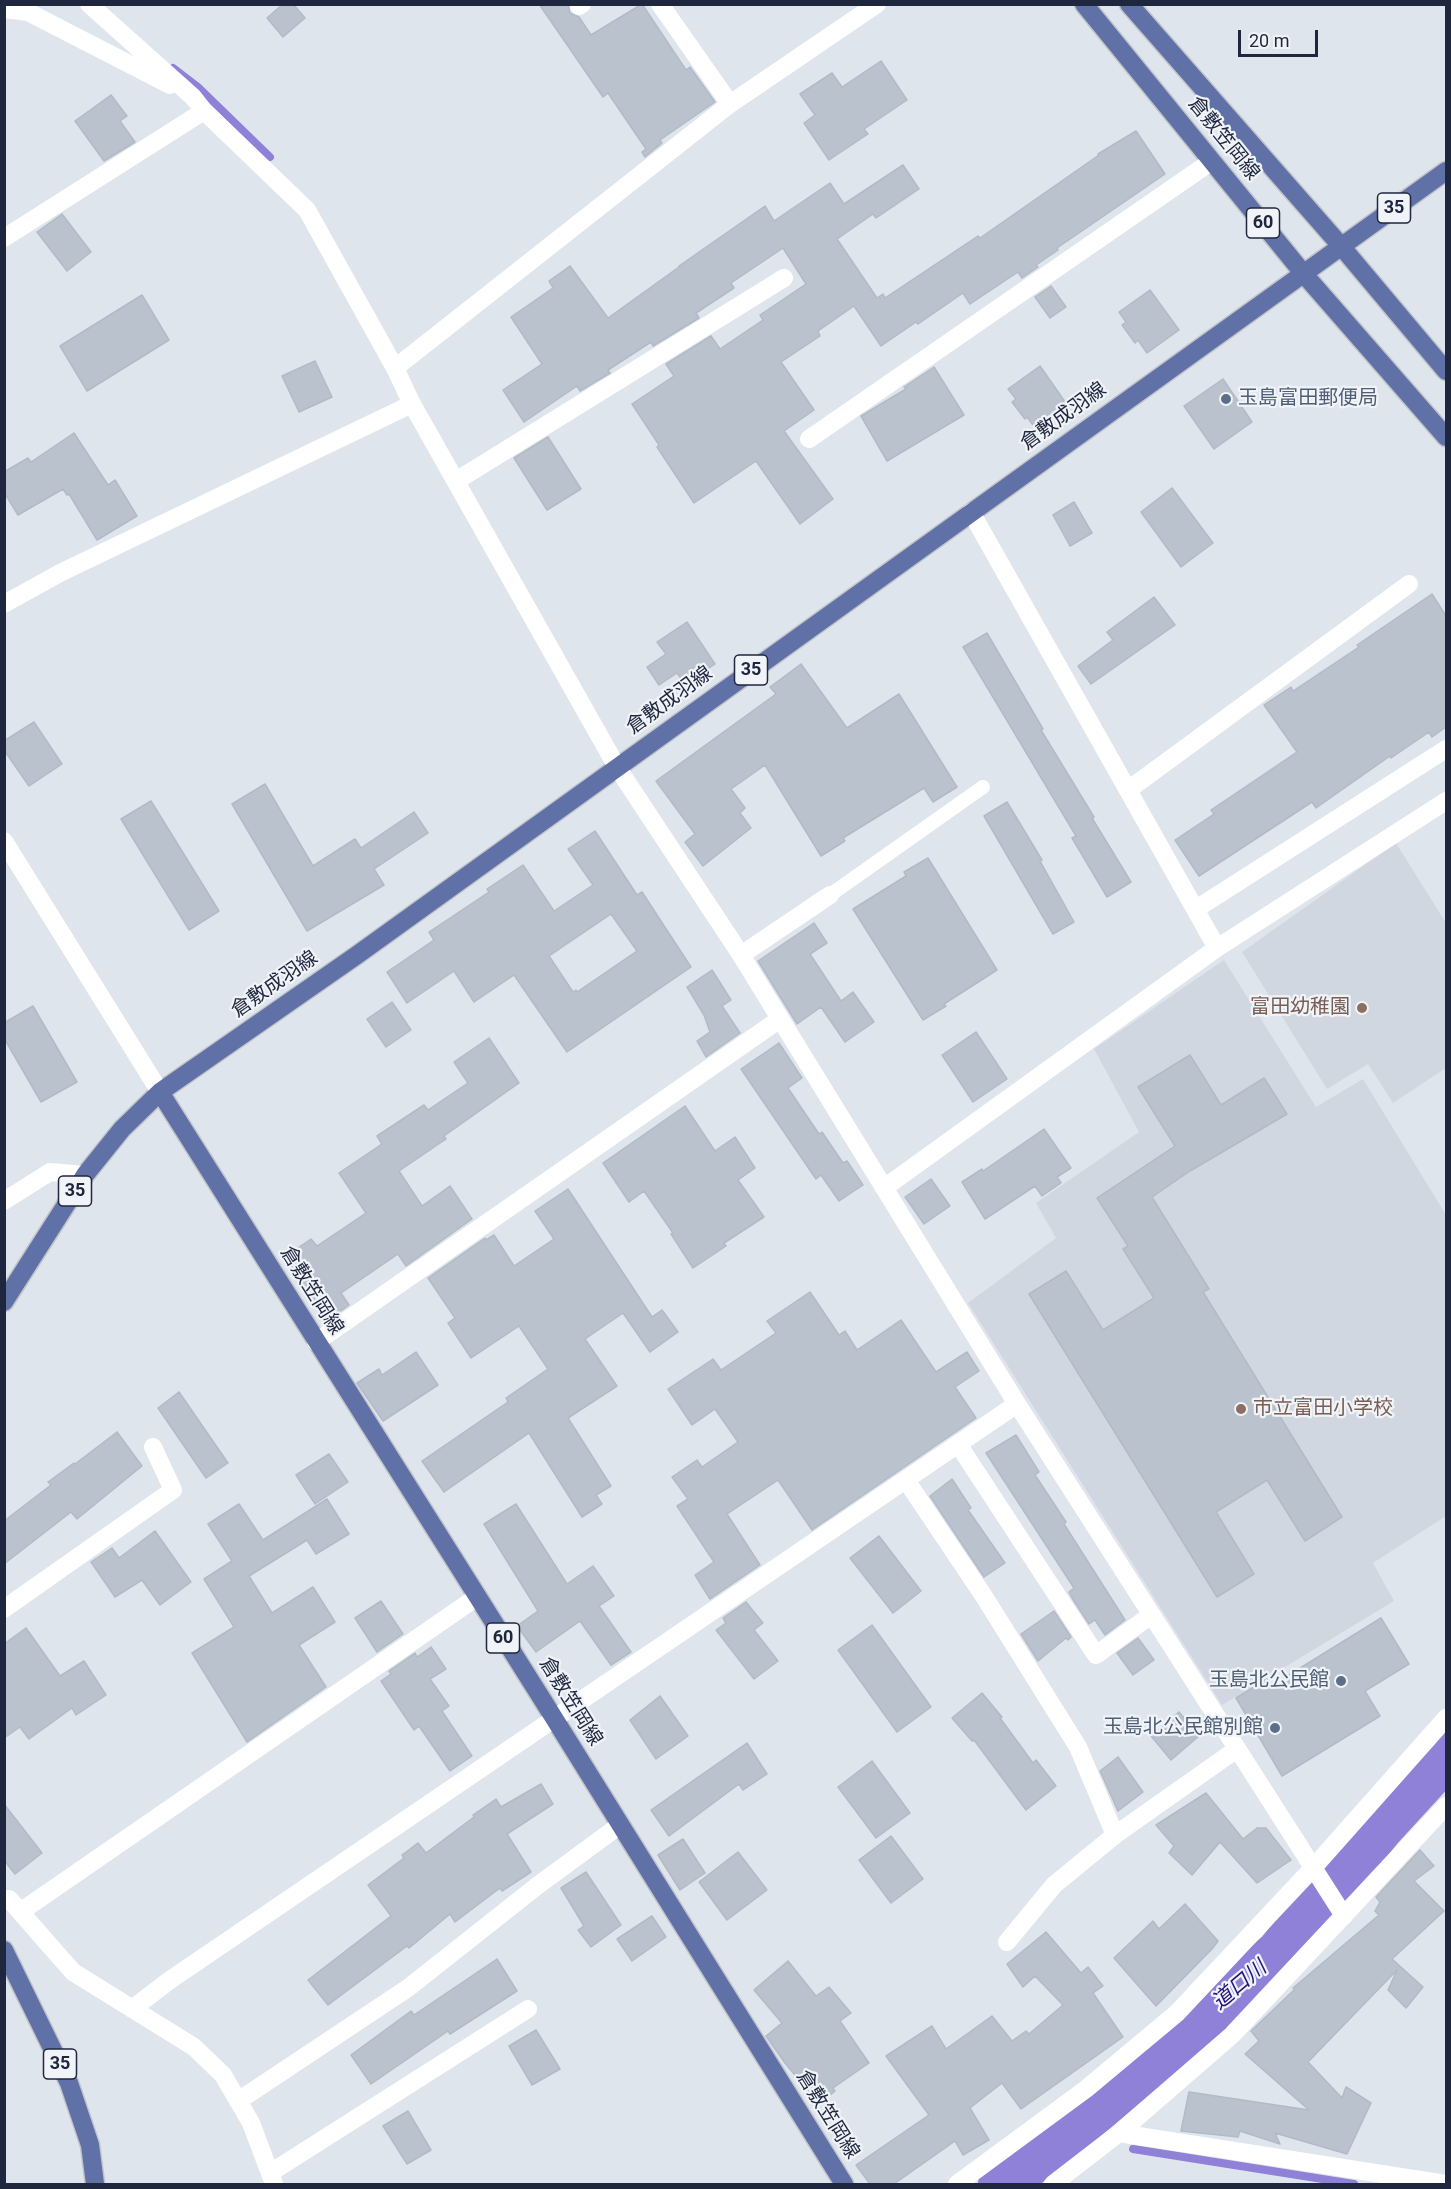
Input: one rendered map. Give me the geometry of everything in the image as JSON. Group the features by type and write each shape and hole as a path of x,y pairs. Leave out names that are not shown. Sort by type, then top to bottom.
{"main road":[{"name":"倉敷笠岡線","path":"1084,4 1303,273 1446,438"},
{"name":"倉敷笠岡線","path":"1129,4 1341,246 1446,370"},
{"name":"倉敷成羽線","path":"4,1302 85,1175 122,1130 160,1092 357,955 1446,171"},
{"name":"倉敷笠岡線","path":"160,1092 844,2184"},
{"name":"35","path":"4,1950 69,2083 90,2145 95,2184"}],"street":[{"path":"90,4 199,104 307,210 412,404 617,767 741,954 1017,1404 1343,1915"},
{"path":"660,4 730,104"},
{"path":"394,368 730,104 877,4"},
{"path":"4,9 28,12 199,104"},
{"path":"4,238 199,104"},
{"path":"809,440 1212,161"},
{"path":"456,481 784,278"},
{"path":"4,604 71,567 412,404"},
{"path":"971,512 1217,948"},
{"path":"1128,790 1409,584"},
{"path":"1196,909 1446,748"},
{"path":"884,1188 1217,948 1446,801"},
{"path":"4,842 160,1092"},
{"path":"741,954 830,896"},
{"path":"316,1342 780,1019"},
{"path":"4,1201 50,1172 85,1175"},
{"path":"132,2009 180,1973 1017,1404"},
{"path":"958,1444 1096,1655 1151,1616"},
{"path":"4,1609 173,1490 153,1447"},
{"path":"906,1480 985,1598 1078,1747 1115,1835"},
{"path":"21,1912 477,1597"},
{"path":"957,2184 1086,2089 1177,2013 1313,1869 1446,1718"},
{"path":"1007,1942 1054,1885 1115,1835 1237,1749"},
{"path":"1053,2184 1119,2133 1232,2035 1343,1915 1440,1825 1446,1806"},
{"path":"238,2101 408,1988 620,1825"},
{"path":"4,1900 9,1899 73,1972 194,2047 223,2075 251,2124 272,2179 528,2009"},
{"path":"1119,2133 1446,2184"}],"lane":[{"path":"830,896 983,787"}],"shaded area":[{"name":"富田幼稚園","path":"1396,843 1446,923 1446,1068 1393,1103 1368,1064 1327,1089 1242,952"},
{"name":"市立富田小学校","path":"1224,960 1316,1107 1363,1079 1446,1215 1446,1516 1373,1563 1394,1601 1222,1705 968,1303 1056,1238 1036,1203 1139,1132 1094,1049"}],"building":[{"path":"283,4 293,4 305,18 283,37 267,18"},
{"path":"539,4 568,4 570,13 579,17 591,35 642,4 686,70 690,67 715,102 660,140 662,143 645,157 642,152 646,149 608,93 603,97"},
{"path":"881,61 907,100 864,129 868,134 829,160 804,123 815,115 800,94 832,73 842,87"},
{"path":"111,95 127,116 120,121 135,142 104,161 75,121"},
{"path":"1136,131 1165,174 1057,248 1058,250 1022,278 1018,272 970,304 963,293 881,346 854,306 818,331 820,336 781,362 814,410 784,431 833,499 800,524 756,461 694,503 632,404 674,376 666,364 711,336 720,349 763,320 760,315 806,284 783,248 731,283 734,288 696,313 699,318 653,346 651,342 608,370 610,373 580,391 577,386 524,422 503,390 542,364 511,317 553,288 549,281 570,266 608,318 765,206 774,221 830,183 844,204 903,165 919,189 876,218 873,214 837,239 877,298 883,294 885,298 978,236 980,238 1098,154"},
{"path":"62,214 91,252 67,271 37,232"},
{"path":"1051,286 1066,307 1050,318 1035,297"},
{"path":"1150,290 1179,330 1147,353 1138,340 1135,343 1122,325 1126,322 1119,312"},
{"path":"142,295 169,340 87,391 60,346"},
{"path":"315,361 332,397 299,412 282,376"},
{"path":"1040,366 1068,406 1036,429 1012,402 1016,399 1008,389"},
{"path":"934,367 964,415 887,461 861,416 906,389 904,387"},
{"path":"1223,379 1252,422 1214,449 1184,406"},
{"path":"74,433 108,485 115,480 137,516 97,540 69,494 67,495 63,489 18,515 4,492 4,472 28,458 31,462"},
{"path":"548,437 581,489 547,510 514,458"},
{"path":"1172,488 1213,543 1181,567 1141,512"},
{"path":"1074,502 1092,533 1070,546 1053,515"},
{"path":"1432,594 1446,616 1446,727 1432,737 1429,732 1391,758 1390,756 1316,808 1312,802 1199,876 1175,840 1214,814 1211,810 1297,752 1264,705 1291,687 1293,691"},
{"path":"1154,597 1175,625 1091,684 1078,666 1113,640 1107,632"},
{"path":"687,622 715,664 685,684 677,673 659,685 647,667 666,654 657,642"},
{"path":"987,633 1043,729 1041,730 1131,882 1107,897 1072,838 1076,836 963,647"},
{"path":"801,664 847,728 899,694 957,787 933,802 924,788 843,838 845,841 821,856 765,765 731,789 745,808 740,813 751,828 703,866 685,842 695,834 656,781 776,694 770,687"},
{"path":"34,722 62,764 29,786 4,750 4,741"},
{"path":"265,784 313,866 355,839 361,848 414,812 428,833 374,869 384,885 307,931 232,804"},
{"path":"151,801 219,911 189,930 121,819"},
{"path":"1007,802 1042,860 1040,861 1074,922 1053,934 984,816"},
{"path":"595,831 637,895 642,892 691,967 567,1052 514,975 474,1002 454,971 407,1003 387,972 434,940 429,932 489,892 487,889 523,865 554,911 593,885 568,849","holes":["611,914 637,951 577,992 576,990 573,992 549,956"]},
{"path":"928,858 997,970 923,1020 853,909 906,876 904,872"},
{"path":"814,923 827,943 810,954 841,1001 853,992 874,1022 845,1042 821,1007 797,1024 758,961"},
{"path":"712,970 731,1000 722,1006 740,1033 706,1057 697,1041 710,1032 704,1015 687,987"},
{"path":"392,1002 411,1030 386,1047 367,1019"},
{"path":"33,1006 77,1082 41,1102 4,1038 4,1023"},
{"path":"976,1032 1007,1079 973,1102 942,1055"},
{"path":"489,1038 519,1083 444,1136 446,1139 399,1171 422,1206 450,1186 472,1219 406,1266 398,1254 341,1293 349,1305 326,1322 283,1258 311,1239 317,1246 366,1213 339,1173 382,1144 377,1136 424,1105 428,1110 468,1083 454,1062"},
{"path":"779,1043 802,1078 788,1088 819,1134 822,1132 843,1163 847,1161 863,1185 839,1201 821,1175 816,1179 741,1069"},
{"path":"1190,1055 1221,1105 1264,1078 1287,1114 1190,1171 1152,1197 1209,1289 1203,1292 1342,1517 1305,1541 1267,1480 1216,1512 1254,1574 1217,1597 1029,1294 1066,1271 1103,1330 1154,1298 1123,1249 1128,1246 1097,1198 1175,1146 1138,1087"},
{"path":"685,1106 715,1151 735,1137 755,1168 738,1180 764,1217 724,1243 726,1246 693,1268 671,1234 673,1233 644,1191 629,1202 603,1163"},
{"path":"1044,1129 1071,1168 1057,1177 1061,1183 1042,1196 1035,1186 985,1219 962,1182 982,1169 983,1171"},
{"path":"931,1179 950,1206 924,1224 905,1197"},
{"path":"568,1189 652,1317 662,1310 678,1332 650,1352 623,1313 585,1339 617,1386 568,1418 611,1486 596,1495 602,1504 582,1517 529,1433 444,1492 422,1461 508,1402 506,1398 548,1369 519,1326 471,1358 448,1323 455,1318 428,1278 485,1238 486,1240 494,1235 514,1266 554,1239 535,1211"},
{"path":"810,1292 839,1335 845,1331 857,1350 901,1320 936,1372 967,1352 979,1371 955,1387 976,1418 812,1530 778,1480 727,1514 760,1565 710,1599 695,1575 714,1562 677,1506 688,1499 672,1477 697,1460 702,1467 738,1442 715,1409 692,1425 668,1389 713,1359 721,1370 776,1333 767,1321"},
{"path":"416,1352 438,1385 383,1421 357,1383 379,1369 382,1375"},
{"path":"179,1392 228,1463 206,1478 158,1408"},
{"path":"117,1432 142,1466 77,1519 71,1512 4,1564 4,1521 51,1485 48,1482"},
{"path":"1016,1435 1039,1472 1035,1475 1125,1620 1105,1635 1095,1620 1089,1624 1072,1598 1069,1592 1074,1588 986,1453"},
{"path":"329,1454 348,1482 315,1504 296,1475"},
{"path":"952,1479 971,1508 968,1510 1005,1563 984,1577 930,1496"},
{"path":"327,1499 349,1534 316,1554 307,1540 249,1576 272,1613 313,1587 335,1622 299,1645 326,1687 247,1742 192,1653 234,1627 204,1579 232,1561 208,1524 239,1504 263,1540"},
{"path":"516,1504 567,1584 593,1566 614,1596 599,1606 631,1652 611,1665 580,1621 536,1652 517,1626 538,1611 484,1524"},
{"path":"155,1531 191,1582 160,1605 142,1580 115,1597 91,1562 112,1548 119,1558"},
{"path":"879,1536 921,1591 893,1613 850,1558"},
{"path":"381,1601 403,1634 377,1652 355,1618"},
{"path":"746,1602 763,1623 754,1630 778,1661 754,1679 716,1630 726,1623 723,1618"},
{"path":"1054,1611 1071,1637 1068,1640 1066,1638 1038,1661 1021,1634"},
{"path":"1381,1618 1409,1664 1365,1691 1380,1716 1282,1776 1236,1698 1267,1679 1271,1686"},
{"path":"872,1625 931,1707 897,1732 838,1650"},
{"path":"26,1628 60,1676 84,1661 106,1695 76,1715 72,1708 29,1739 20,1727 4,1738 4,1644"},
{"path":"1138,1638 1154,1660 1133,1675 1117,1653"},
{"path":"431,1647 446,1669 430,1679 449,1706 442,1711 472,1756 450,1771 419,1726 414,1730 381,1681 391,1674 389,1671 415,1653 417,1657"},
{"path":"982,1693 1002,1717 1000,1718 1033,1763 1036,1760 1056,1786 1026,1810 974,1740 972,1741 952,1718"},
{"path":"660,1696 688,1736 656,1759 630,1720"},
{"path":"1179,1712 1199,1736 1171,1760 1151,1736"},
{"path":"747,1743 767,1774 743,1790 739,1784 669,1836 651,1810"},
{"path":"1118,1757 1143,1792 1118,1811 1100,1771"},
{"path":"872,1761 910,1813 876,1838 838,1787"},
{"path":"541,1784 553,1804 507,1834 531,1872 502,1891 500,1888 455,1922 450,1914 409,1948 407,1946 328,2005 308,1980 391,1916 368,1885 404,1858 402,1855 418,1843 426,1853 496,1799 501,1807"},
{"path":"1206,1793 1243,1839 1257,1828 1266,1828 1291,1860 1257,1883 1220,1842 1192,1875 1169,1853 1174,1846 1156,1825"},
{"path":"4,1804 42,1853 15,1874 4,1860"},
{"path":"891,1836 923,1879 891,1903 859,1860"},
{"path":"683,1839 705,1873 680,1890 658,1855"},
{"path":"1420,1850 1434,1866 1414,1881 1444,1911 1392,1959 1423,1987 1406,2008 1388,1990 1397,1970 1308,2062 1342,2098 1346,2087 1371,2103 1347,2154 1275,2133 1280,2144 1240,2131 1238,2137 1181,2131 1189,2092 1309,2110 1245,2054 1259,2041 1251,2031 1295,1989 1293,1988 1379,1915 1375,1911 1380,1902 1376,1897"},
{"path":"738,1852 767,1890 727,1920 699,1882"},
{"path":"586,1872 621,1925 591,1947 578,1930 584,1926 561,1888"},
{"path":"1185,1904 1218,1941 1156,2006 1114,1958 1153,1921 1159,1929"},
{"path":"652,1916 666,1937 632,1961 617,1939"},
{"path":"1046,1932 1081,1973 1088,1967 1103,1986 1093,1993 1123,2037 1021,2109 1002,2083 970,2108 989,2140 963,2155 955,2141 894,2184 870,2184 856,2165 929,2115 886,2056 932,2026 946,2049 992,2016 1012,2041 1026,2031 1029,2034 1063,2005 1035,1976 1023,1987 1007,1964"},
{"path":"497,1959 517,1991 450,2034 448,2031 371,2084 351,2055 411,2011 414,2015"},
{"path":"788,1961 816,1996 829,1987 851,2013 840,2021 869,2063 833,2088 835,2091 819,2104 766,2036 782,2023 754,1990"},
{"path":"536,2030 560,2069 532,2085 509,2046"},
{"path":"408,2111 431,2150 407,2164 383,2126"}],"waterway":[{"path":"173,68 199,88 270,157"},
{"name":"道口川","path":"1002,2184 1083,2120 1280,1953 1379,1828 1446,1755"},
{"path":"1083,2120 1095,2136"},
{"path":"1133,2149 1354,2184"}],"place":[{"name":"玉島富田郵便局","path":"1226,399"},
{"name":"富田幼稚園","path":"1362,1008"},
{"name":"市立富田小学校","path":"1241,1409"},
{"name":"玉島北公民館","path":"1341,1681"},
{"name":"玉島北公民館別館","path":"1275,1728"}]}
